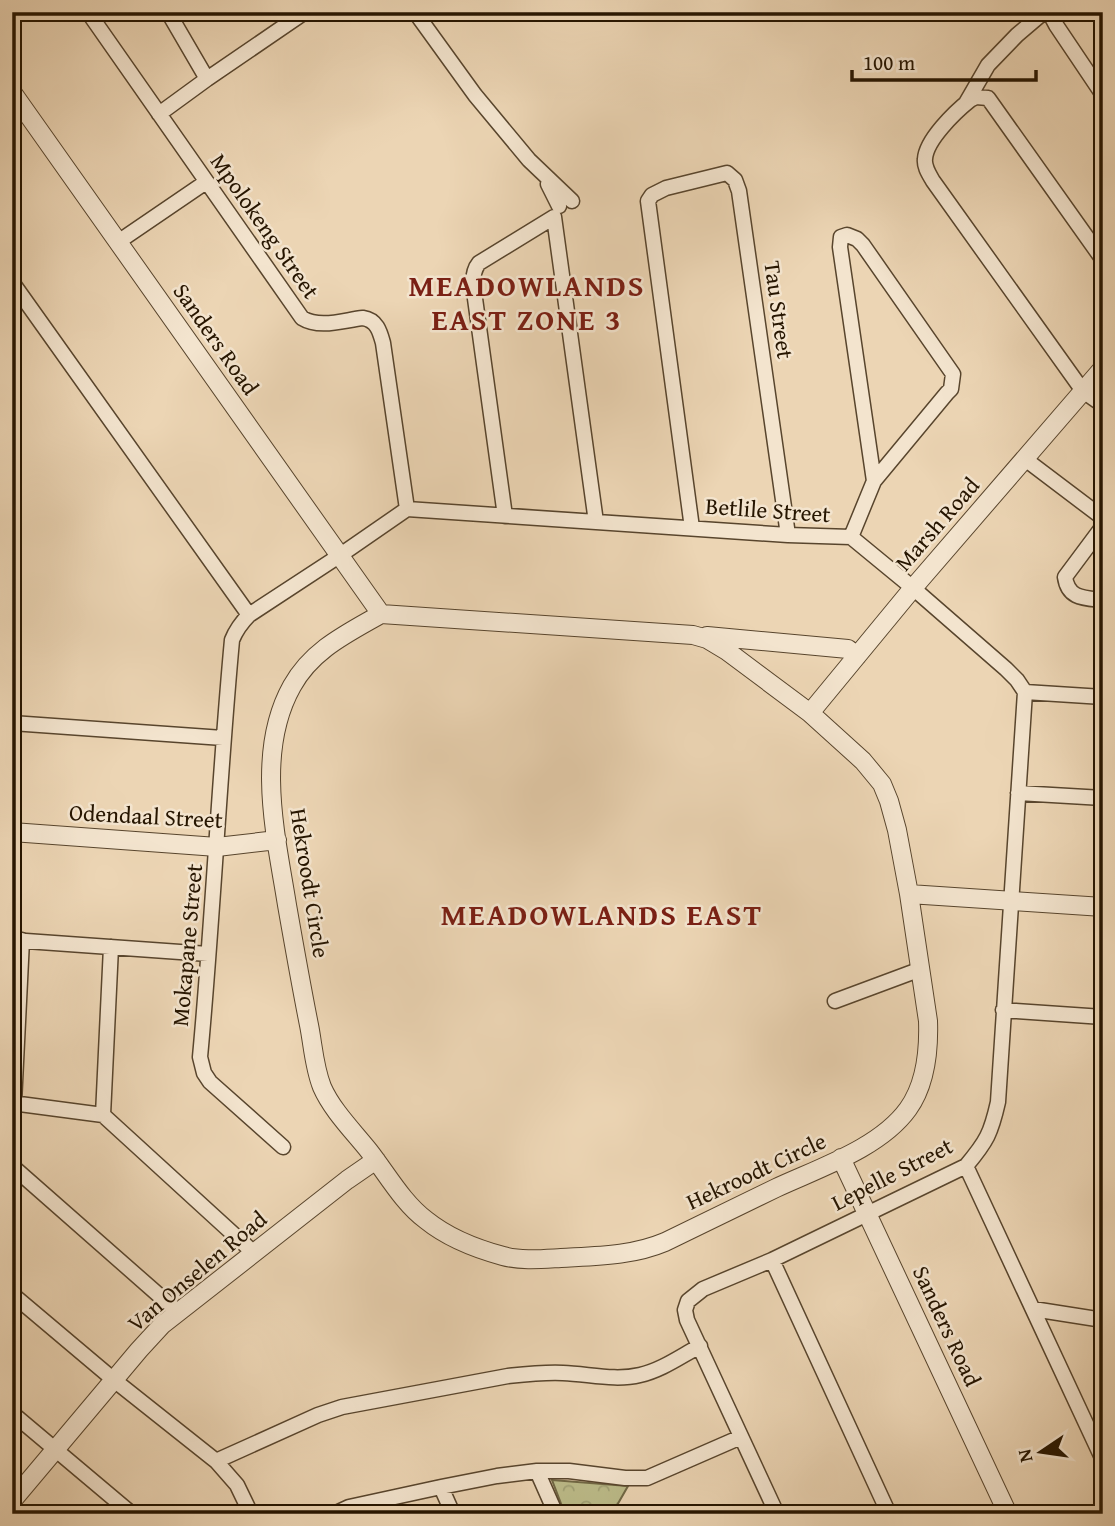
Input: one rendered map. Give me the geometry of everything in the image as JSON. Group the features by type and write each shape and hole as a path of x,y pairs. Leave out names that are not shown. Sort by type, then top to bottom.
{"street":[{"name":"Mpolokeng Street","path":"88,12 302,318 321,324 363,318 375,324 383,344 407,509"},
{"path":"168,12 207,79"},
{"path":"159,114 282,18 305,12"},
{"path":"415,12 475,95 543,173 562,208 596,522"},
{"path":"1044,12 988,65 965,104 934,138 925,156 925,166 1083,391 1103,405"},
{"path":"1049,12 1103,94"},
{"name":"Sanders Road","path":"12,92 381,614"},
{"path":"965,104 976,97 988,98 1103,260"},
{"name":"Tau Street","path":"692,528 649,201 652,195 666,188 727,173 735,180 739,191 788,535"},
{"path":"118,243 206,182"},
{"path":"505,516 473,274 480,263 562,208"},
{"path":"851,537 874,481 947,393 953,382 953,374 863,245 847,235 841,237 840,247 874,481"},
{"path":"12,282 249,615"},
{"name":"Marsh Road","path":"810,713 913,588 1103,368"},
{"path":"1025,459 1103,519"},
{"path":"339,556 407,509"},
{"name":"Betlile Street","path":"407,509 851,537 1006,669 1025,692"},
{"path":"1103,526 1065,577 1073,594 1103,600"},
{"name":"Mokapane Street","path":"283,1147 210,1082 204,1073 200,1057 232,640 236,630 249,615 339,556"},
{"name":"Hekroodt Circle","path":"381,614 693,635 707,639 810,713 863,761 890,801 909,894 928,1021 927,1060 916,1095 908,1109 887,1131 841,1158 649,1248 621,1254 535,1259 503,1256 446,1233 423,1218 328,1099 320,1079 299,976 277,840 271,766 281,715 291,688 307,663 342,636 381,614"},
{"path":"805,645 877,632"},
{"path":"693,635 848,649 857,656"},
{"path":"1010,901 1025,692 1103,697"},
{"path":"12,723 223,738"},
{"path":"1018,793 1103,798"},
{"name":"Odendaal Street","path":"12,832 217,847 277,840"},
{"path":"909,894 1103,907"},
{"name":"Lepelle Street","path":"700,1346 685,1310 694,1295 966,1166 984,1144 998,1102 1010,901"},
{"path":"208,954 17,940 13,1103 103,1115 254,1253"},
{"path":"103,1115 111,947"},
{"path":"835,1001 921,969"},
{"path":"1003,1010 1103,1017"},
{"name":"Sanders Road","path":"841,1158 1008,1514"},
{"name":"Van Onselen Road","path":"12,1502 162,1325 376,1160"},
{"path":"12,1166 178,1312"},
{"path":"966,1166 1103,1460"},
{"path":"772,1260 889,1514"},
{"path":"12,1294 216,1461 237,1485 251,1514"},
{"path":"1033,1309 1103,1320"},
{"path":"216,1461 318,1415 342,1407 520,1374 563,1373 611,1377 640,1375 700,1346 777,1514"},
{"path":"12,1413 132,1514"},
{"path":"334,1514 441,1487 537,1471 647,1478 741,1437"},
{"path":"537,1471 556,1514"},
{"path":"441,1487 453,1514"}],"green space":[{"path":"552,1480 628,1486 612,1514 565,1514"}],"district":[{"name":"MEADOWLANDS EAST ZONE 3","path":"527,303"},
{"name":"MEADOWLANDS EAST","path":"602,915"}]}
